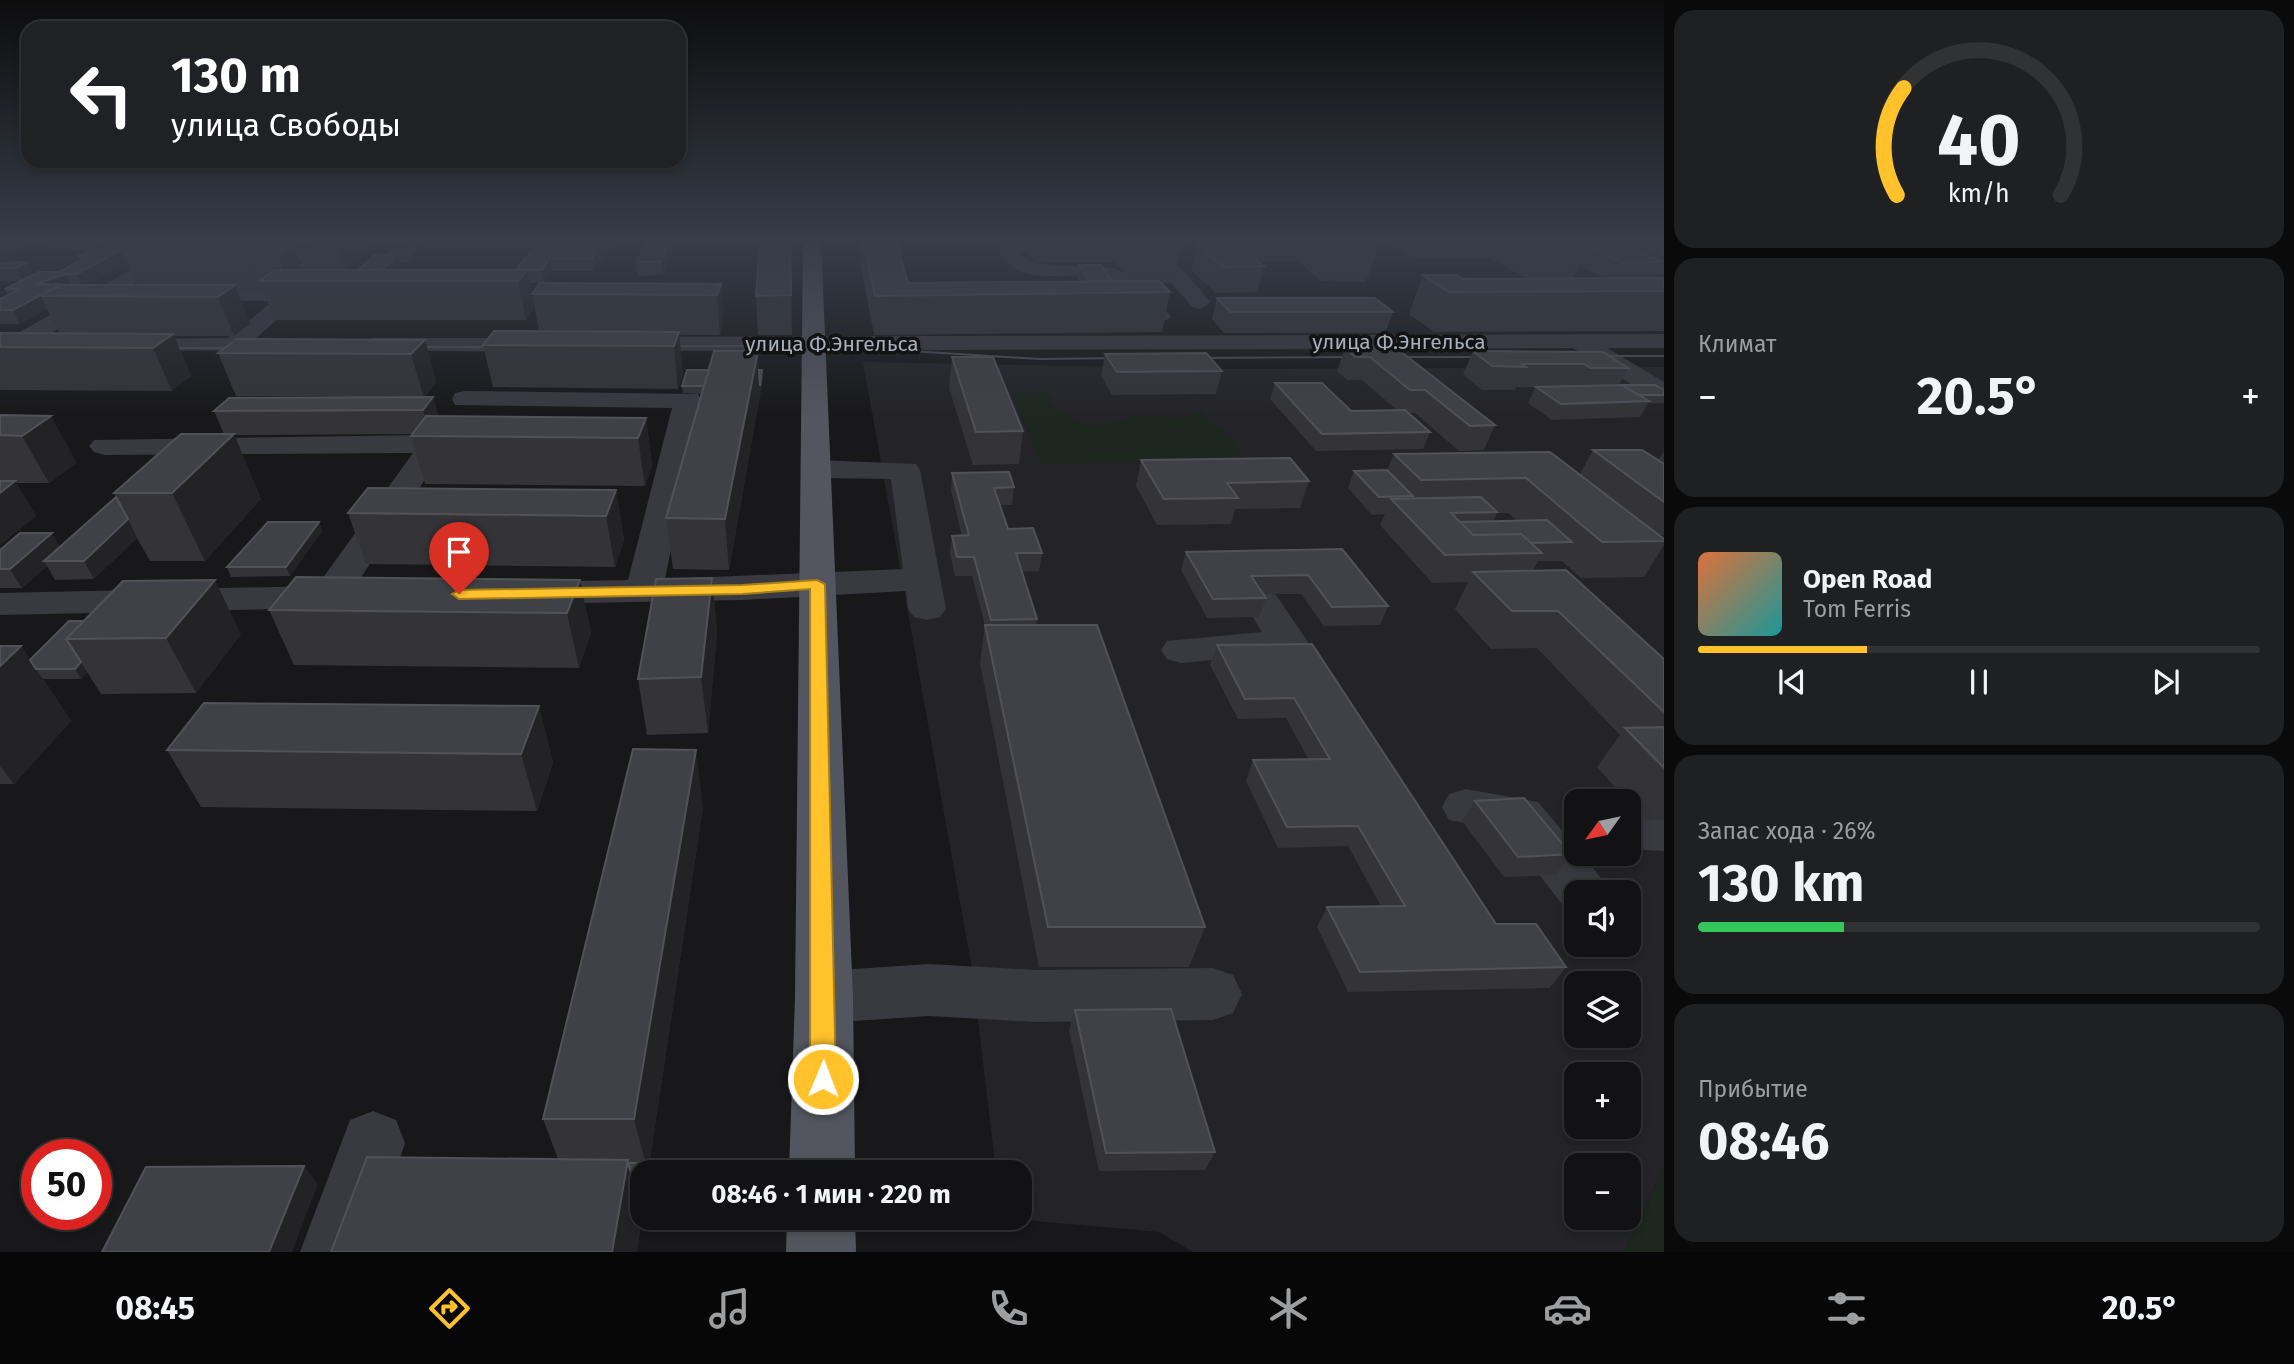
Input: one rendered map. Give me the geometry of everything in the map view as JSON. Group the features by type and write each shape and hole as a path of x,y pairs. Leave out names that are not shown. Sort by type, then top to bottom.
{"main road":[{"path":"813,298 824,997 822,1160"},
{"path":"821,1230 821,1252"}],"street":[{"path":"4,348 63,319 95,298"},
{"path":"234,345 289,298"},
{"path":"1141,298 1186,344"},
{"path":"1146,303 1200,302 1197,298"},
{"path":"63,319 108,319"},
{"path":"226,319 265,319"},
{"path":"1577,341 1664,393"},
{"name":"улица Ф.Энгельса","path":"609,344 1664,341"},
{"path":"355,345 556,344"},
{"path":"102,346 301,345"},
{"path":"328,597 433,444 451,406 505,345"},
{"path":"4,348 62,346"},
{"path":"451,406 688,400 644,591"},
{"path":"208,445 236,419"},
{"path":"104,446 433,444"},
{"path":"493,594 817,584 924,594 905,470 816,469"},
{"path":"0,604 369,596"},
{"path":"1181,650 1287,642 1263,603"},
{"path":"1466,807 1521,815 1572,880"},
{"path":"1642,831 1664,832"},
{"path":"824,997 929,990 1038,996 1213,994"},
{"path":"335,1252 373,1143"}],"shaded area":[{"path":"863,362 1230,369 1664,367 1664,1166 1641,1217 1641,1153 1564,1153 1564,1230 1635,1230 1625,1252 1193,1252 1159,1232 1032,1221 1032,1160 995,1160 972,969"},
{"path":"1012,392 1047,392 1055,407 1084,426 1125,421 1132,415 1185,418 1200,412 1231,438 1244,460 1041,464"},
{"path":"1664,1166 1664,1252 1625,1252 1635,1230 1641,1230 1641,1217"}],"building":[{"path":"34,298 13,310 0,310 0,299"},
{"path":"1217,298 1376,298 1393,312 1230,312"},
{"path":"494,331 679,332 674,346 483,345"},
{"path":"0,333 173,334 153,348 0,347"},
{"path":"237,339 425,340 411,354 218,353"},
{"path":"1395,347 1495,425 1470,426 1425,390 1410,390 1370,357 1355,357 1345,348"},
{"path":"714,351 758,351 725,519 666,518"},
{"path":"1473,351 1603,352 1628,368 1590,368 1584,364 1492,366"},
{"path":"1206,353 1222,371 1117,372 1105,354"},
{"path":"952,357 993,357 1023,431 976,432"},
{"path":"687,370 709,370 704,386 682,386"},
{"path":"1275,383 1322,383 1351,411 1405,410 1430,432 1322,434"},
{"path":"1622,385 1649,401 1561,404 1536,387"},
{"path":"1622,385 1655,385 1664,390 1664,395 1639,395"},
{"path":"433,397 423,410 214,411 229,398"},
{"path":"0,415 51,416 22,436 0,435"},
{"path":"426,416 646,418 638,438 411,436"},
{"path":"181,434 234,434 172,493 114,493"},
{"path":"1593,450 1642,450 1664,464 1664,502"},
{"path":"1550,452 1664,541 1602,542 1526,478 1421,480 1394,454"},
{"path":"1290,458 1309,481 1227,483 1238,498 1164,499 1141,460"},
{"path":"1387,470 1413,496 1379,497 1354,471"},
{"path":"1009,472 1014,487 994,488 1008,529 1033,528 1042,553 1016,553 1037,619 991,620 974,557 957,557 952,536 969,535 952,473"},
{"path":"0,481 15,481 0,493"},
{"path":"368,488 616,490 606,516 348,513"},
{"path":"116,497 128,519 84,561 44,561"},
{"path":"1481,497 1497,512 1451,513 1473,535 1521,534 1542,553 1445,555 1391,499"},
{"path":"1547,520 1572,542 1531,543 1521,534 1473,535 1460,522"},
{"path":"268,522 319,522 286,567 227,567"},
{"path":"20,533 52,533 10,569 0,569 0,550"},
{"path":"1342,549 1388,606 1332,607 1308,575 1251,576 1266,598 1213,599 1186,552"},
{"path":"1566,570 1664,659 1664,712 1558,611 1512,611 1473,572"},
{"path":"296,577 580,580 567,613 269,610"},
{"path":"712,578 701,677 638,679 656,579"},
{"path":"215,580 166,638 66,639 123,581"},
{"path":"69,621 84,621 66,639 81,662 75,669 36,669 30,660"},
{"path":"985,625 1097,625 1205,927 1048,927"},
{"path":"1312,644 1496,924 1536,924 1566,967 1360,972 1327,907 1405,906 1358,826 1287,827 1253,760 1330,759 1294,698 1245,699 1217,645"},
{"path":"0,646 21,646 0,666"},
{"path":"204,703 539,706 521,754 167,750"},
{"path":"1664,727 1664,768 1625,728"},
{"path":"633,749 696,750 634,1119 543,1119"},
{"path":"1524,798 1564,846 1564,854 1518,857 1475,801"},
{"path":"1171,1009 1215,1152 1106,1153 1075,1010"},
{"path":"367,1157 628,1160 612,1252 331,1252"},
{"path":"304,1166 269,1252 102,1252 146,1167"}],"tram line":[{"path":"661,346 829,346 1039,359 1123,358"},
{"path":"406,347 504,347"},
{"path":"161,348 245,348"},
{"path":"1592,356 1664,356"},
{"path":"1193,358 1361,357"},
{"path":"1389,357 1491,357"}],"route":[{"path":"459,594 742,589 817,584 823,1079"}]}
